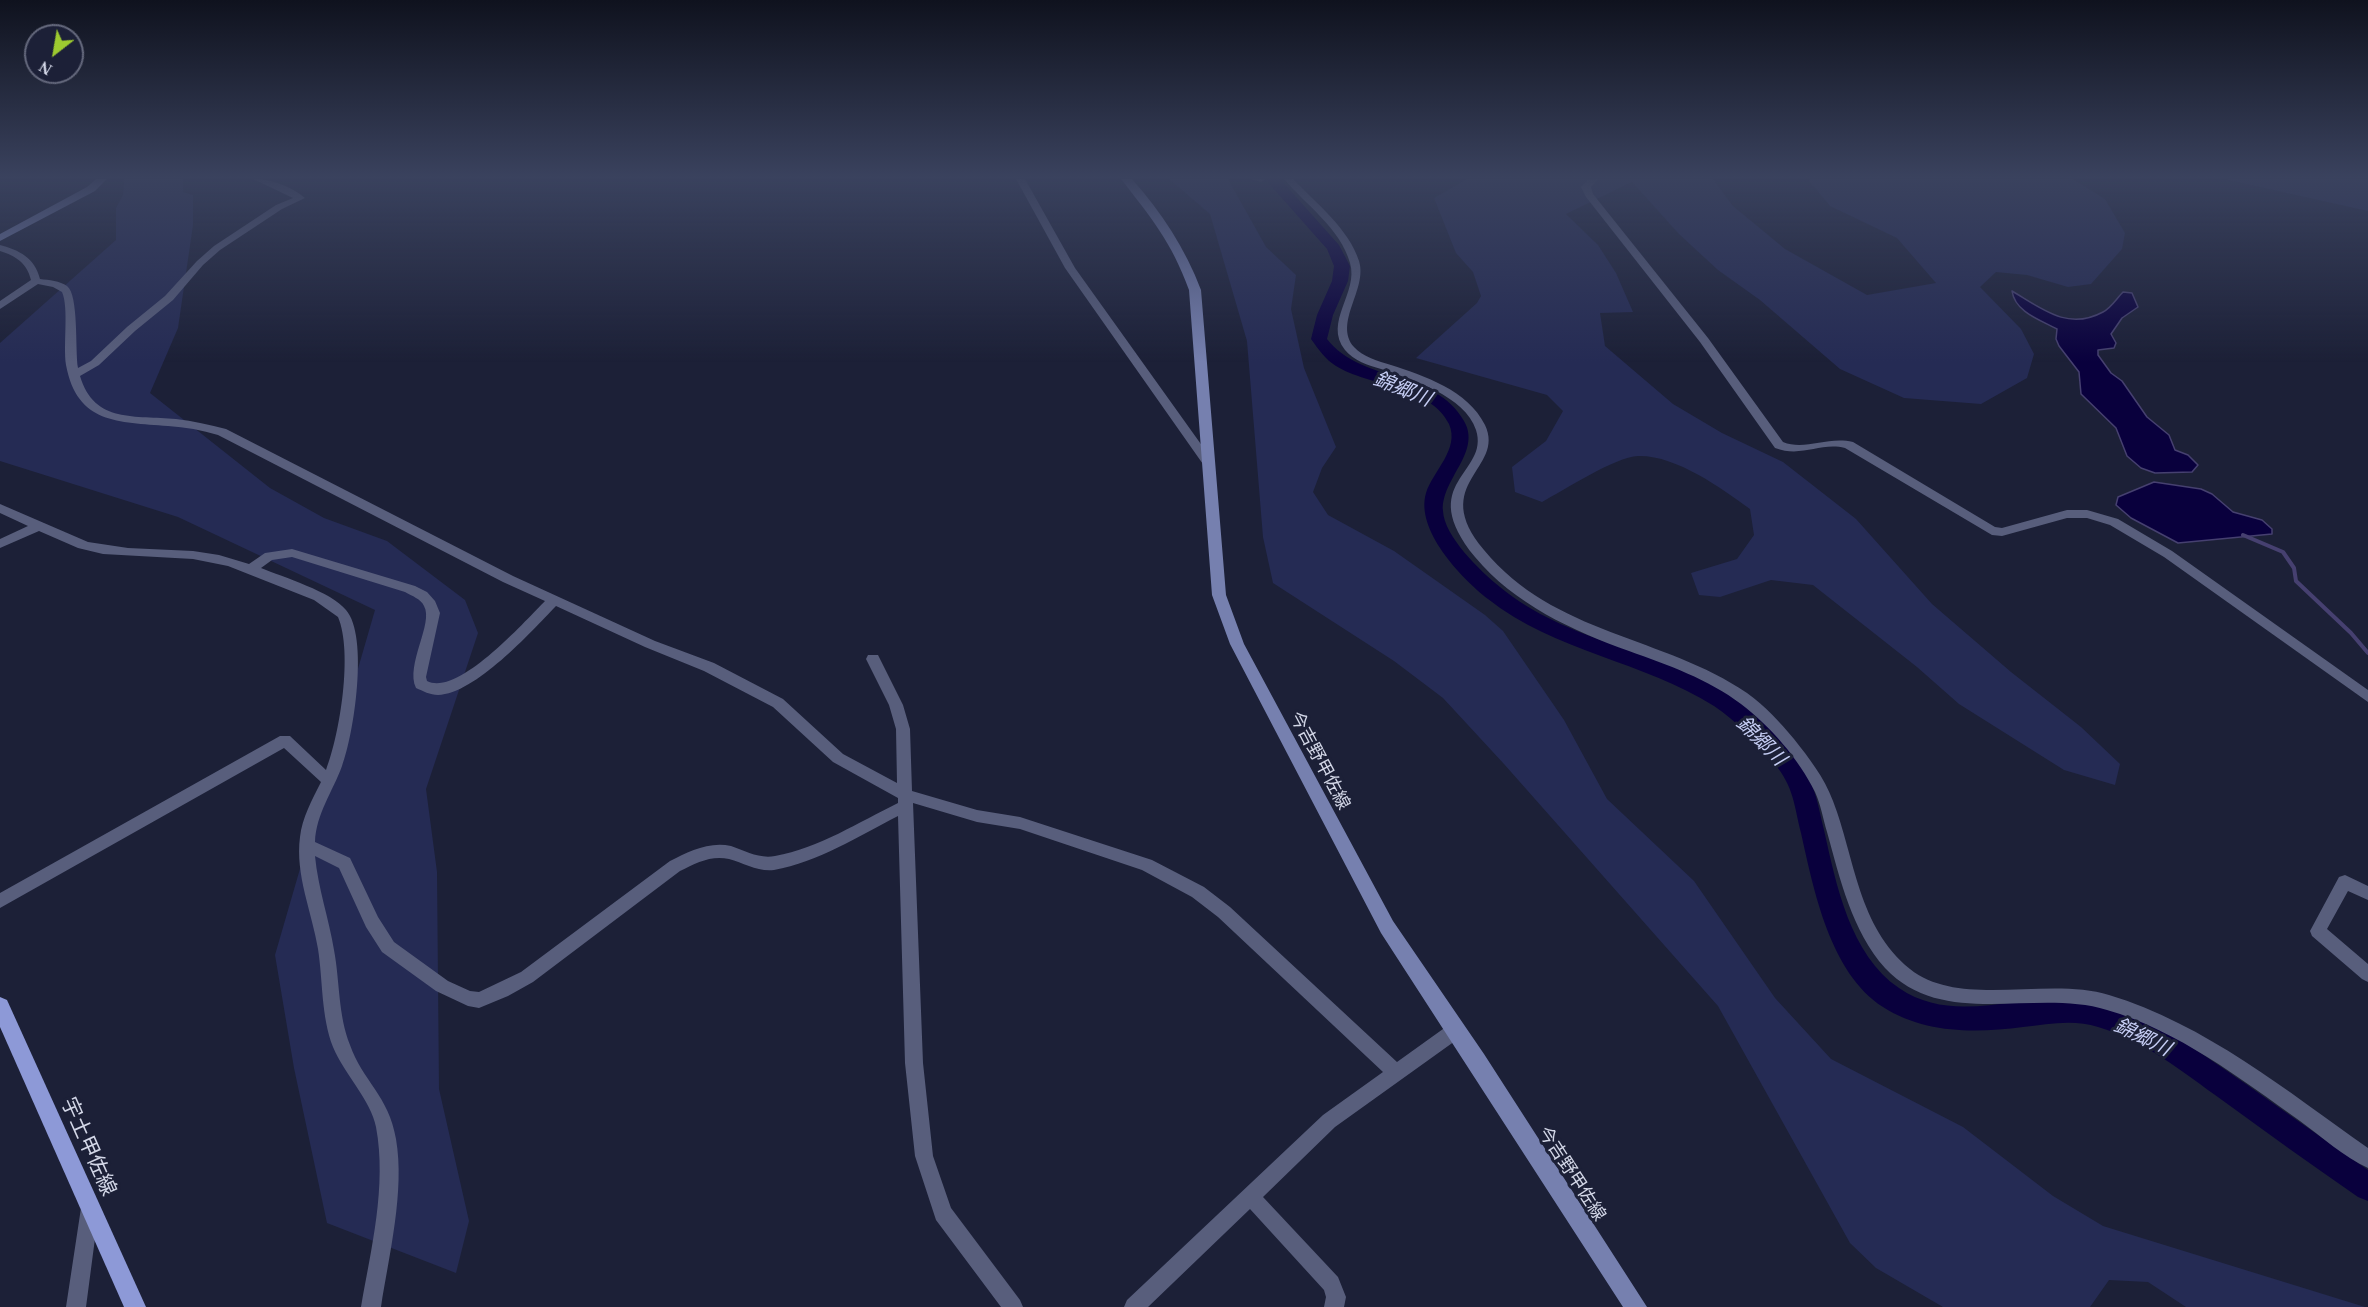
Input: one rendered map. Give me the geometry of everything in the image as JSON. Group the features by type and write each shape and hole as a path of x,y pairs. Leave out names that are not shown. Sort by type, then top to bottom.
{"main road":[{"name":"今吉野甲佐線","path":"1173,240 1187,266 1196,290 1219,595 1237,644 1382,917 1636,1307"},
{"name":"宇土甲佐線","path":"0,1006 135,1307"}],"street":[{"path":"74,375 95,363 169,298 200,263 229,240"},
{"path":"1054,240 1070,268 1209,464"},
{"path":"1342,240 1357,268 1356,285 1342,324 1343,337 1350,349 1363,358 1419,378 1449,394 1467,408 1480,425 1485,440 1480,454 1455,495 1454,507 1462,529 1479,554 1514,586 1552,612 1605,637 1691,667 1730,690 1770,719 1821,789 1851,889 1870,932 1888,961 1911,980 1942,992 1969,995 2082,994 2110,1002 2186,1035 2368,1159"},
{"path":"1625,240 1704,340 1779,445 1796,451 1837,441 1849,445 1992,531 2002,532 2067,514 2086,514 2114,522 2168,554 2368,697"},
{"path":"0,248 24,258 34,273 36,282"},
{"path":"0,306 36,282 58,285 66,290 69,298 69,334 74,375 84,399 97,410 120,418 178,423 222,432 508,579 650,644 709,667 778,703 838,758 906,800 1020,823 1147,865 1198,892 1224,912 1396,1072"},
{"path":"0,508 36,527 88,547 193,555 236,563 317,596 343,614 350,625 350,676 345,731 338,760 310,819 307,846 309,873 327,956 327,979 339,1037 346,1057 370,1094 384,1124 387,1146 387,1196 371,1307"},
{"path":"0,543 36,527"},
{"path":"251,569 269,556 292,553 410,589 424,596 431,603 433,613 419,677 421,684 430,689 441,690 472,675 509,644 555,600"},
{"path":"873,659 896,705 903,729 914,1063 924,1156 943,1214 1013,1307"},
{"path":"0,901 285,740 328,780"},
{"path":"307,846 345,863 372,922 388,947 442,986 468,998 479,1000 502,992 527,977 675,866 699,854 711,851 730,853 754,862 773,863 802,856 906,800"},
{"path":"2368,893 2345,882 2318,931 2368,974"},
{"path":"1134,1307 1329,1121 1456,1030"},
{"path":"1250,1196 1330,1284 1336,1297 1334,1307"},
{"path":"76,1307 90,1206"}],"shaded area":[{"path":"116,240 191,240 178,328 150,393 270,488 324,518 387,541 465,600 478,633 426,789 437,872 439,1089 469,1221 456,1273 327,1223 294,1068 275,955 375,610 178,517 0,461 0,343"},
{"path":"1218,240 1262,240 1266,247 1296,275 1291,309 1304,368 1336,447 1322,468 1313,492 1328,515 1394,551 1485,615 1503,631 1564,720 1607,799 1694,881 1775,998 1831,1059 1963,1127 2053,1196 2103,1226 2365,1307 2186,1307 2148,1282 2109,1280 2090,1307 1943,1307 1876,1268 1850,1243 1718,1006 1443,698 1394,661 1273,583 1263,537 1247,341"},
{"path":"1451,240 1593,240 1616,273 1633,312 1600,313 1605,346 1673,404 1722,433 1783,462 1856,519 1932,604 2011,672 2081,727 2120,764 2115,785 2064,770 1959,704 1917,667 1813,585 1771,580 1720,597 1699,595 1691,573 1737,559 1754,535 1750,509 1697,474 1667,461 1638,456 1603,468 1542,502 1515,492 1512,467 1546,441 1563,411 1547,395 1416,358 1477,303 1481,296 1473,272 1456,253"},
{"path":"1685,240 1774,240 1785,249 1867,295 1936,283 1899,240 2124,240 2122,249 2091,284 2068,287 2027,275 1996,272 1980,287 2021,329 2034,354 2027,378 1981,404 1904,398 1840,369 1760,300 1718,270"},
{"path":"2012,291 2045,311 2078,319 2106,310 2123,292 2132,293 2138,307 2122,318 2111,334 2116,343 2114,348 2098,350 2098,355 2111,373 2122,381 2147,417 2169,435 2175,450 2188,455 2198,465 2192,472 2155,473 2141,468 2127,456 2116,428 2081,394 2079,372 2059,346 2056,339 2057,329 2023,310 2018,305"},
{"path":"2154,482 2201,489 2212,494 2233,512 2262,520 2272,529 2272,534 2178,543 2131,518 2116,505 2118,497"}],"waterway":[{"name":"錦郷川","path":"1327,240 1334,248 1342,266 1340,281 1325,315 1319,339 1330,354 1345,365 1434,398 1448,410 1458,424 1461,436 1458,448 1434,497 1435,520 1449,545 1474,575 1494,593 1538,622 1697,687 1720,699 1751,724 1784,760 1800,782 1836,919 1860,967 1877,987 1901,1004 1931,1015 1963,1018 1995,1017 2068,1010 2090,1012 2119,1022 2153,1038 2185,1058 2368,1187"},
{"path":"2243,535 2283,552 2294,568 2296,581 2351,633 2368,653"}]}
